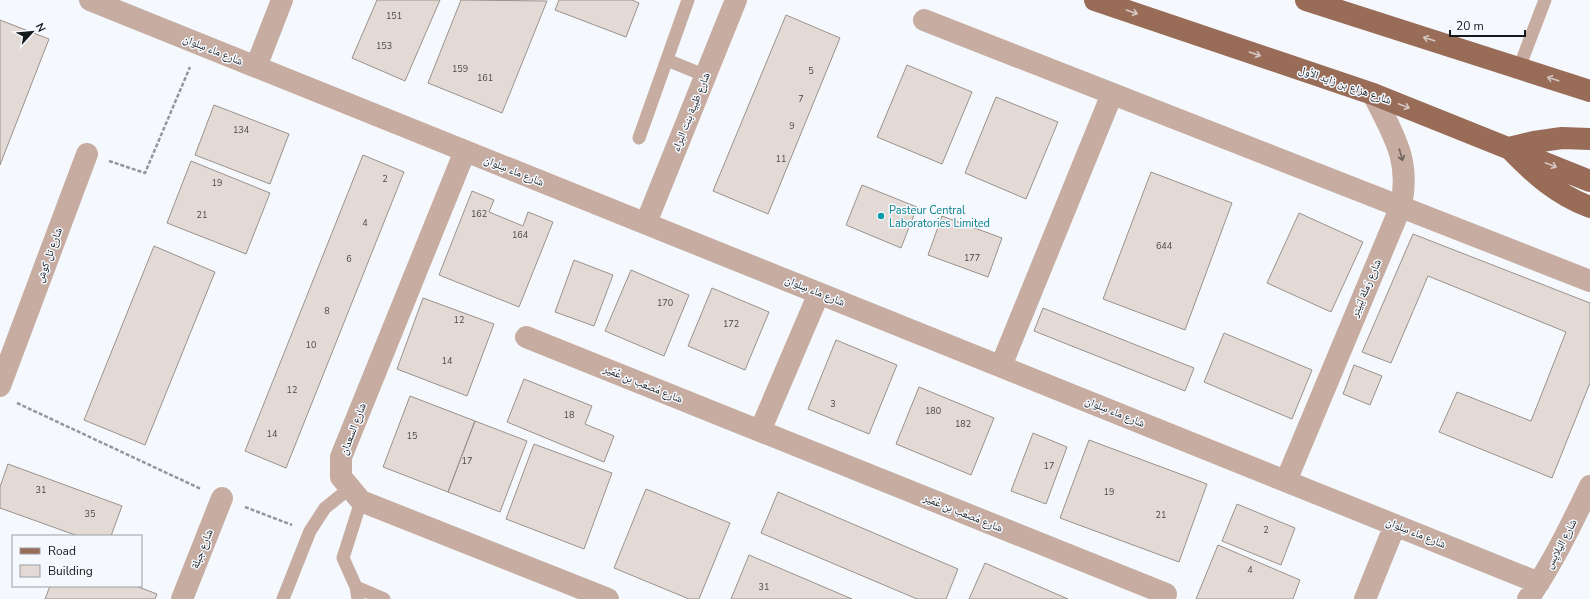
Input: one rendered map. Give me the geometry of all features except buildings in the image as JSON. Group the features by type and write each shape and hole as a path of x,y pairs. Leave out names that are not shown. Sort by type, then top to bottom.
{"main road":[{"name":"شارع هزاع بن زايد الأول","path":"1095,0 1374,94 1590,181"},
{"path":"1306,0 1590,91"},
{"path":"1509,148 1534,142 1562,138 1590,139"},
{"path":"1509,148 1529,169 1551,187 1576,202 1590,207"}],"street":[{"name":"شارع ماء سِلوان","path":"90,0 1395,525 1534,591"},
{"path":"256,67 282,0"},
{"name":"شارع ظبية بنت البراء","path":"646,224 736,0"},
{"path":"924,20 1590,281"},
{"path":"1000,366 1112,94"},
{"name":"شارع رَملة لِبَيتِر","path":"1286,481 1401,206 1404,189 1402,158 1396,141 1374,94"},
{"name":"شارع السعدان","path":"355,494 341,478 341,457 465,151"},
{"name":"شارع تل كوش","path":"7,394 6,355 87,154"},
{"path":"760,431 819,293"},
{"name":"شارع مُصعَب بن عُمَير","path":"526,337 1166,594"},
{"name":"شارع اليَلايِس","path":"1534,591 1564,540 1590,486"},
{"path":"355,494 608,599"},
{"name":"شارع جبلة","path":"182,599 222,498"},
{"path":"1365,599 1395,525"}],"lane":[{"path":"639,138 688,0"},
{"path":"1519,68 1544,0"},
{"path":"667,60 706,76"},
{"path":"283,599 310,531 325,508 355,494"},
{"path":"355,494 343,558 357,593 384,599"}],"path":[{"path":"87,154 145,173 200,44"},
{"path":"7,394 222,498 310,531"}],"place":[{"name":"Pasteur Central Laboratories Limited","path":"881,216"}]}
